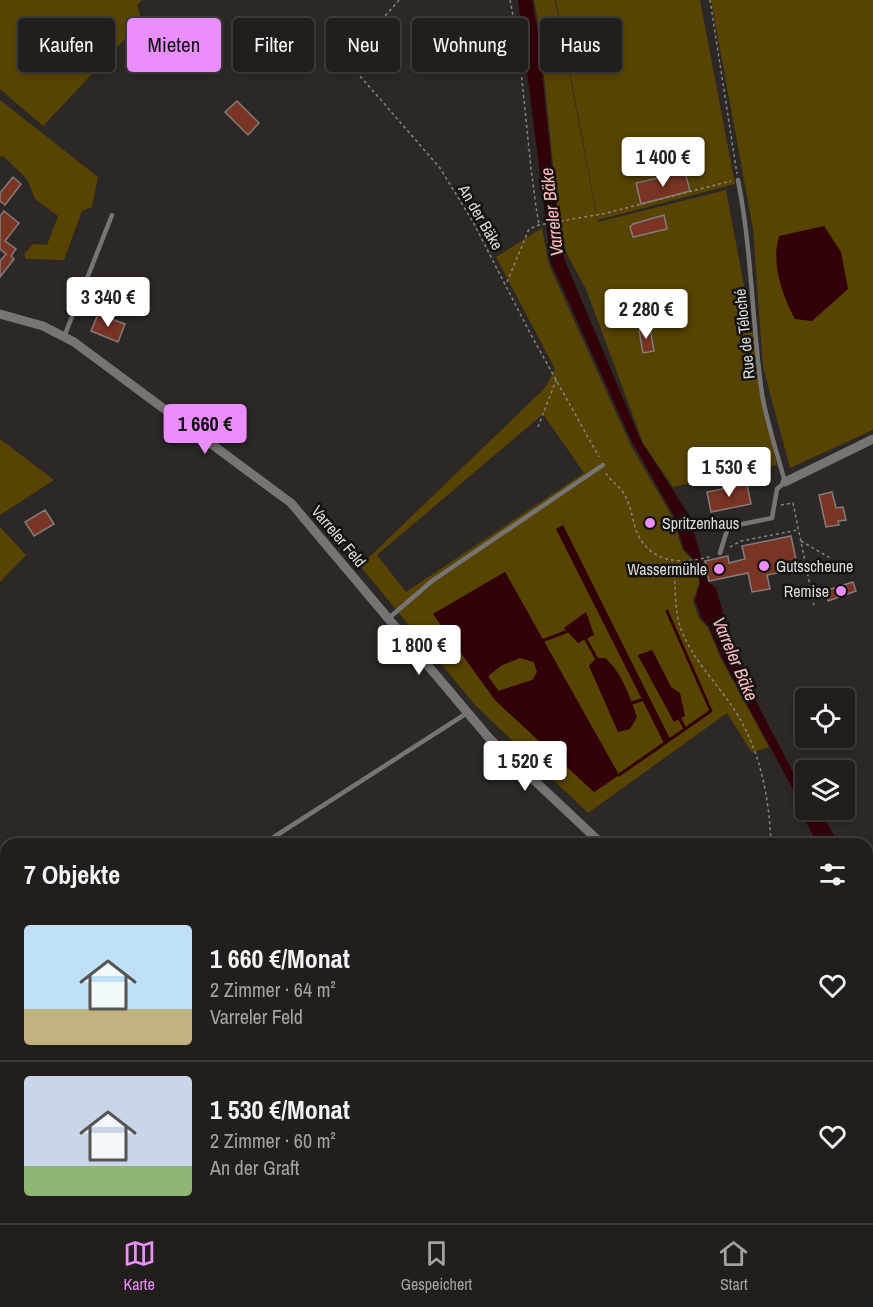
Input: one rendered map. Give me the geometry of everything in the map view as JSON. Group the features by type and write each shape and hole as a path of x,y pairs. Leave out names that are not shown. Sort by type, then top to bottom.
{"street":[{"name":"Varreler Feld","path":"0,314 33,322 64,337 291,503 467,713 509,758 596,838"},
{"path":"784,482 873,439"}],"lane":[{"name":"Rue de Téloché","path":"738,180 747,236 752,313 763,397 784,482"},
{"path":"64,337 112,215"},
{"path":"389,618 432,581 603,465"},
{"path":"720,553 728,527 772,518 777,489 784,482"},
{"path":"272,838 467,713"}],"path":[{"name":"An der Bäke","path":"399,0 359,51 357,69 360,76 440,168 507,283 530,333 603,465"},
{"path":"510,0 521,63 528,167 540,224"},
{"path":"507,283 529,229 540,224 607,213 738,180 710,0"},
{"path":"538,428 556,378"},
{"path":"607,476 625,495 637,533 657,556 672,562 704,558 720,553 741,541 798,530"},
{"path":"784,482 778,499 779,506 793,503 814,605"},
{"path":"800,540 832,559"},
{"path":"672,562 676,580 674,599 676,616 684,636 733,708 756,751 770,810 771,838"}],"shaded area":[{"path":"0,0 142,0 137,5 141,18 127,18 127,37 115,50 115,18 18,18 18,72 94,72 43,126 0,89"},
{"path":"534,0 555,0 558,18 540,18 540,37"},
{"path":"556,0 700,0 735,184 598,220 570,72 622,72 622,18 559,18"},
{"path":"711,0 873,0 873,430 790,468 763,367 753,229"},
{"path":"544,72 569,72 598,222 726,190 756,350 762,399 777,465 673,487 643,443 586,289 568,256 560,233","holes":["663,215 667,228 633,237 630,227 634,223"]},
{"path":"0,100 98,177 92,207 82,211 64,260 26,259 24,254 33,244 47,245 58,216 35,199 27,179 3,156 0,157"},
{"path":"542,228 549,265 631,446 673,518 682,549 696,564 699,584 693,601 699,618 708,628 721,659 769,747 752,753 727,713 588,813 476,706 360,566 545,388 555,369 496,257","holes":["543,414 584,473 406,592 377,555","562,525 670,739 664,743","505,572 619,775 594,792 495,700 433,614","652,650 671,687 675,722 638,656"]},
{"path":"0,439 54,480 0,515"},
{"path":"0,527 26,555 0,582"},
{"path":"520,658 534,662 537,672 532,680 499,691 488,676 502,665"}],"water":[{"path":"518,0 532,0 537,27 559,233 565,261 641,441 689,515 708,582 716,588 734,653 747,684 795,776 795,793 722,658 709,627 701,617 695,600 700,582 697,563 684,549 674,516 631,440 551,263 527,72 528,18 520,18"},
{"path":"824,226 841,252 848,289 812,321 795,319 779,279 776,257 779,236"},
{"path":"563,525 670,739 664,743 556,529"},
{"path":"505,572 619,775 594,792 495,700 433,614","holes":["520,658 534,662 537,672 533,680 498,691 488,676 502,665"]},
{"path":"586,612 594,635 578,643 564,628"},
{"path":"652,650 671,687 680,693 685,716 674,722 638,655"},
{"path":"596,658 605,658 611,663 624,685 637,717 630,729 618,732 589,666"}],"building":[{"path":"237,101 259,123 248,135 225,112"},
{"path":"685,172 690,191 641,204 636,183"},
{"path":"13,177 21,184 5,205 0,201 0,193"},
{"path":"4,211 19,223 5,241 16,249 11,256 14,259 0,277 0,261 6,254 0,249 0,216"},
{"path":"664,215 667,229 633,237 630,227 633,224"},
{"path":"98,314 125,324 118,342 91,331"},
{"path":"650,328 654,351 643,353 639,330"},
{"path":"747,484 751,504 711,512 707,492"},
{"path":"832,492 836,508 843,507 846,520 838,521 839,525 826,527 819,495"},
{"path":"45,510 54,524 34,536 25,522"},
{"name":"Gutsscheune","path":"791,536 798,569 767,575 770,589 752,592 748,573 709,581 705,561 728,556 729,563 745,559 742,546"},
{"name":"Remise","path":"853,582 856,591 828,601 825,591"}],"waterway":[{"path":"619,775 711,711 667,611"},
{"path":"542,641 568,631"},
{"path":"584,636 598,661"},
{"path":"629,704 641,700"},
{"path":"680,719 685,729"},
{"name":"Varreler Bäke","path":"815,820 825,838"}],"place":[{"name":"Spritzenhaus","path":"650,523"},
{"name":"Gutsscheune","path":"764,566"},
{"name":"Wassermühle","path":"719,569"},
{"name":"Remise","path":"841,591"}]}
